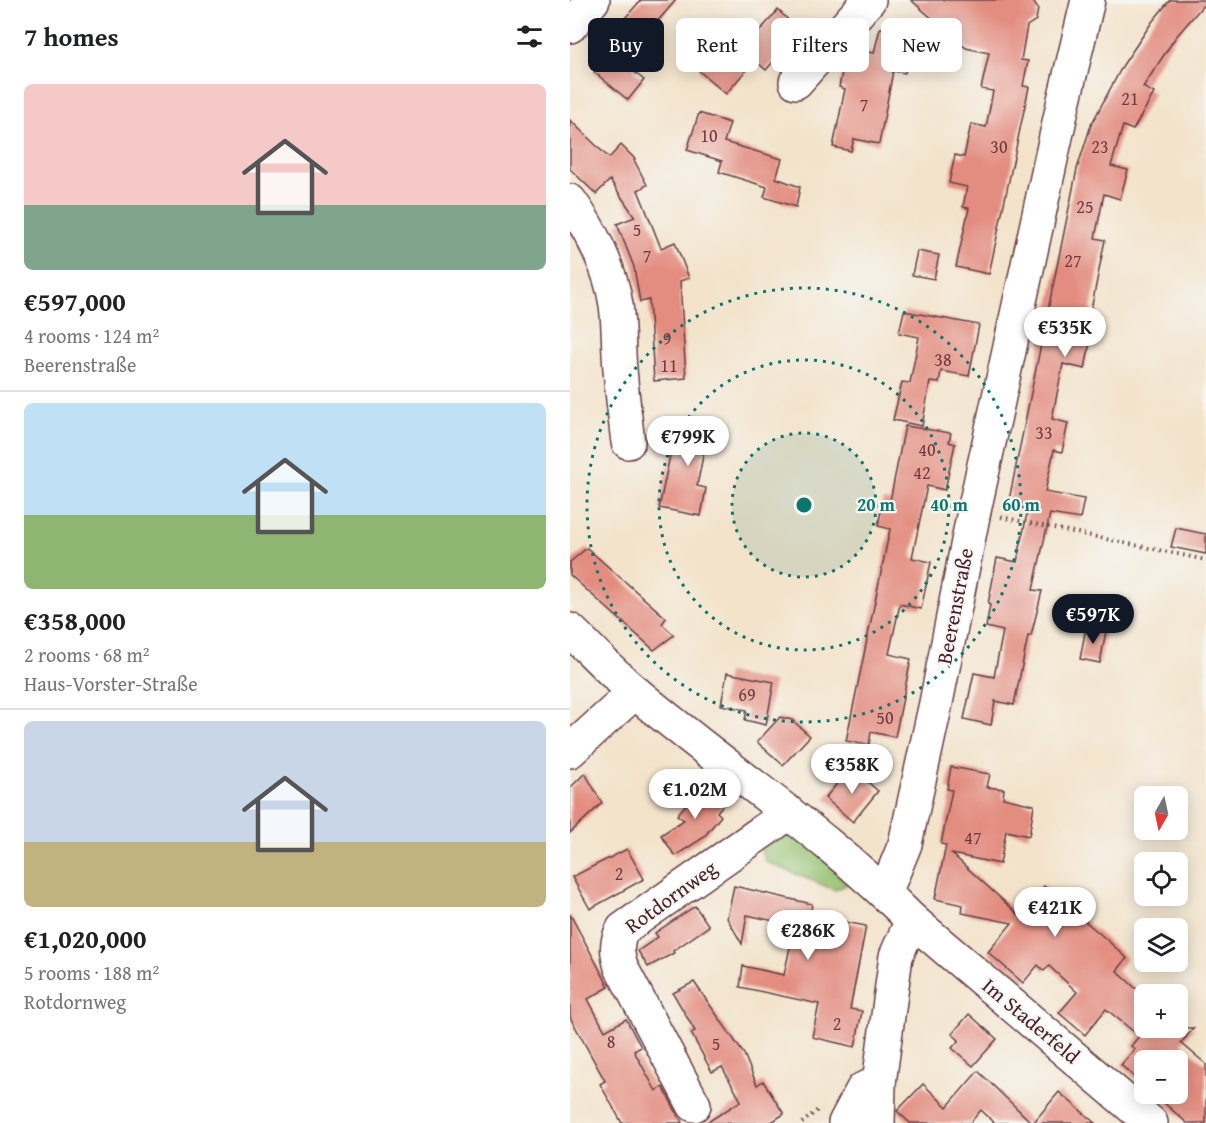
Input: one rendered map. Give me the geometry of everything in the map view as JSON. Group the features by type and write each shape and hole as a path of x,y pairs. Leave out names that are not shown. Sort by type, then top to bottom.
{"street":[{"path":"570,26 593,0"},
{"path":"796,82 869,0"},
{"name":"Beerenstraße","path":"885,893 905,844 974,511 1087,0"},
{"path":"570,201 579,213 597,248 616,304 628,442"},
{"name":"Im Staderfeld","path":"570,630 635,693 789,813 1151,1123"},
{"path":"570,752 635,693"},
{"name":"Rotdornweg","path":"694,1105 621,968 616,952 618,938 623,930 789,813"},
{"path":"878,1123 879,1083 896,956 912,920"},
{"path":"844,1123 863,1089 879,1083"}],"path":[{"path":"974,511 1206,560"}],"green space":[{"path":"793,826 858,879 835,890 766,862 759,845"}],"building":[{"path":"641,0 676,0 660,18 625,18"},
{"path":"911,0 1032,0 1038,9 1036,20 1027,26 1021,60 1028,61 1023,86 1029,87 989,274 956,267 969,208 963,207 967,187 949,183 955,155 964,157 971,124 986,127 993,91 981,89 989,53 966,48 962,45 962,18 932,18"},
{"path":"1170,0 1206,0 1206,2 1175,38 1143,87 1154,93 1133,130 1123,126 1111,166 1128,170 1120,199 1104,194 1095,238 1105,240 1088,325 1093,326 1085,369 1063,364 1052,419 1068,423 1062,452 1054,450 1045,492 1084,499 1080,519 1050,514 1033,590 1042,591 1031,636 1028,636 1014,705 995,701 991,725 964,719 974,673 994,677 1003,631 986,627 990,605 988,604 997,558 1017,562 1028,509 1014,507 1009,500 1077,169 1091,125 1123,65"},
{"path":"778,10 786,18 771,18"},
{"path":"771,18 771,64 766,70 759,64 759,32"},
{"path":"881,28 881,72 893,72 879,144 854,139 851,151 833,147 845,89 839,87 842,72 869,72 869,52 874,53"},
{"path":"594,72 634,72 644,80 628,100"},
{"path":"700,72 745,72 726,94"},
{"path":"699,113 730,123 724,142 782,159 776,178 800,187 796,207 764,197 767,187 719,172 722,161 687,150"},
{"path":"570,120 609,158 621,145 635,159 647,185 638,190 661,248 675,242 689,278 680,281 686,378 654,381 649,300 640,302 634,267 617,224 635,217 610,180 596,194 570,169"},
{"path":"917,251 939,255 934,279 912,275"},
{"path":"904,311 979,325 969,376 941,371 939,383 930,382 922,426 893,420 902,382 910,383 919,337 899,333"},
{"path":"692,417 723,423 715,448 705,446 697,486 706,488 701,516 659,508 676,427 689,430"},
{"path":"905,426 951,433 949,442 955,444 945,490 927,486 912,558 931,562 921,609 900,604 889,654 911,659 895,737 871,732 869,745 846,741 890,529 878,526 883,500 890,501"},
{"path":"1176,528 1206,534 1206,554 1171,547"},
{"path":"587,548 666,618 662,624 674,635 654,650 570,575 570,562"},
{"path":"1086,627 1106,631 1100,663 1080,659"},
{"path":"727,673 774,682 766,725 745,720 747,710 721,705"},
{"path":"780,717 792,720 810,736 783,765 757,742"},
{"path":"851,767 878,791 853,822 825,798"},
{"path":"951,767 990,774 987,787 1004,789 1003,798 1034,805 1029,836 1006,831 1000,864 952,854 1019,915 1044,886 1127,958 1117,971 1134,987 1134,1032 1106,1009 1085,1035 1059,1013 1077,992 1049,966 1044,971 1038,965 1023,983 988,952 1012,923 962,913 963,905 935,899 946,845 941,844 952,790 947,789"},
{"path":"585,773 602,803 570,833 570,788"},
{"path":"705,782 727,800 717,812 721,816 703,838 675,856 661,835 684,820 677,815"},
{"path":"627,849 644,879 590,909 572,877"},
{"path":"734,886 812,904 810,915 866,926 850,1009 862,1011 855,1047 812,1037 819,1004 740,987 743,966 784,975 792,938 789,937 792,925 747,915 742,944 727,918"},
{"path":"695,906 709,926 673,951 674,953 648,967 638,951 658,937 655,933"},
{"path":"570,914 609,987 588,999 605,1031 626,1019 641,1047 634,1051 656,1091 663,1087 682,1123 622,1123 600,1084 605,1081 570,1017"},
{"path":"694,982 744,1054 757,1085 763,1081 784,1114 770,1123 706,1123 741,1101 722,1067 712,1072 691,1033 695,1031 673,993"},
{"path":"969,1014 997,1039 973,1066 952,1048 959,1040 952,1034"},
{"path":"1137,1038 1185,1038 1181,1043 1206,1064 1206,1123 1187,1123 1165,1104 1188,1104 1188,1050 1134,1050 1131,1046"},
{"path":"1134,1050 1134,1077 1121,1065"},
{"path":"978,1071 1032,1123 995,1123 981,1110 970,1123 910,1123 897,1111 923,1084 947,1107"},
{"path":"1059,1092 1095,1123 1033,1123"}]}
